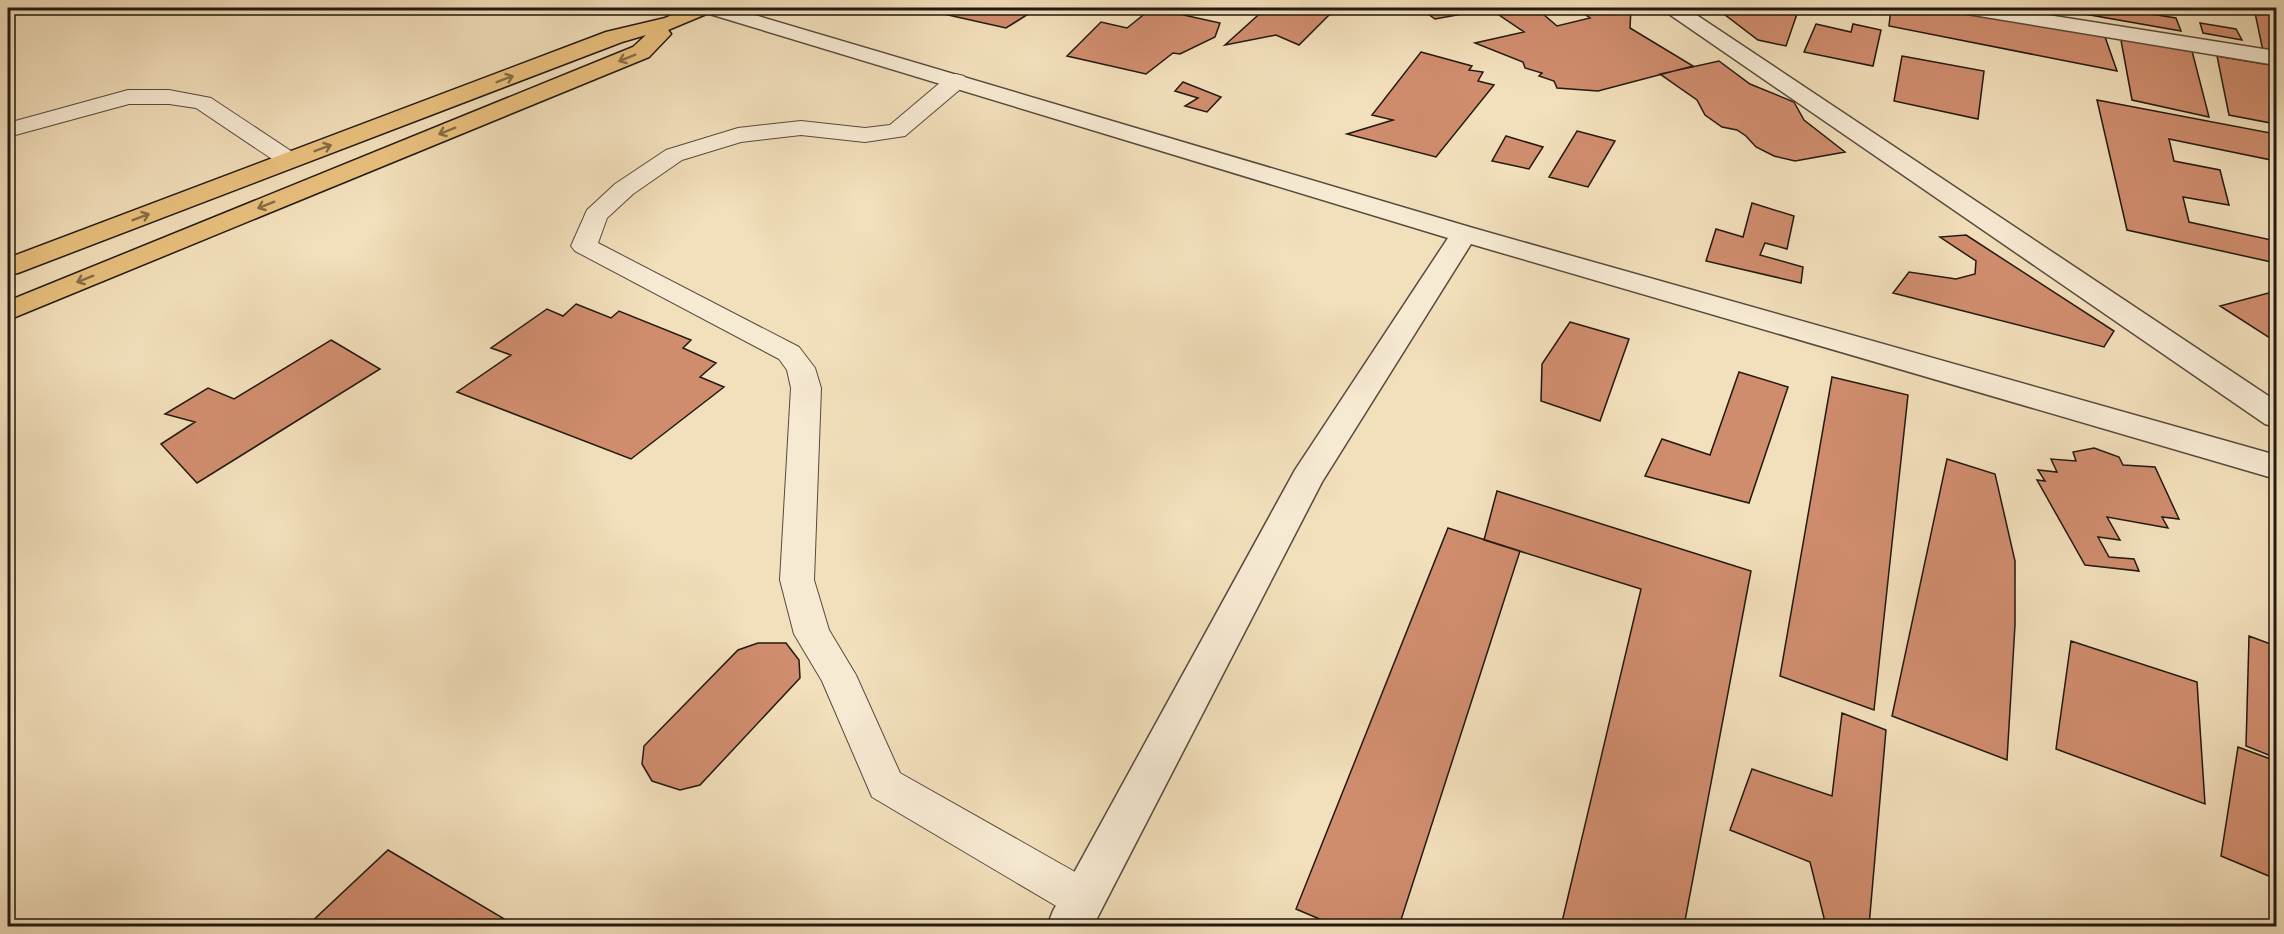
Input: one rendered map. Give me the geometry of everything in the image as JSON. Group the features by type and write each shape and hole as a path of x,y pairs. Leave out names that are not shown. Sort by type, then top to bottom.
{"main road":[{"path":"8,267 614,38 672,22 704,8"},
{"path":"8,311 641,52 672,22"}],"street":[{"path":"710,8 742,12 956,81 1464,234 2277,467"},
{"path":"1672,8 2277,416"},
{"path":"1967,8 2277,58"},
{"path":"1076,913 1307,478 1464,234"}],"lane":[{"path":"956,81 897,131 865,135 801,128 738,135 674,155 624,189 596,215 584,246 789,353 801,368 806,388 797,580 812,634 838,675 886,785 1076,913"},
{"path":"8,130 128,97 169,97 203,103 289,160"}],"building":[{"path":"917,8 1016,8 1030,13 1006,28"},
{"path":"1152,8 1220,23 1215,37 1180,54 1173,53 1146,74 1067,56 1101,22 1127,28"},
{"path":"1266,8 1335,9 1299,45 1276,35 1225,45"},
{"path":"1394,8 1536,8 1557,26 1590,18 1576,8 1631,8 1630,28 1693,66 1598,91 1557,88 1554,81 1539,76 1542,73 1525,68 1523,62 1475,43 1524,32 1490,9 1435,19 1421,9 1397,10"},
{"path":"1716,8 1799,8 1786,46 1758,40"},
{"path":"1891,8 1961,8 2104,34 2117,71 1889,26"},
{"path":"2042,8 2079,8 2079,14"},
{"path":"2079,8 2113,8 2176,18 2181,31 2079,13"},
{"path":"2254,8 2276,8 2276,53 2263,51"},
{"path":"2200,23 2236,29 2242,40 2203,33"},
{"path":"1816,24 1851,32 1853,24 1881,30 1873,66 1804,52"},
{"path":"2120,35 2191,47 2209,117 2132,100"},
{"path":"1421,52 1472,66 1469,70 1483,72 1478,81 1494,85 1436,157 1347,134 1393,120 1372,115"},
{"path":"1902,56 1984,71 1978,119 1894,101"},
{"path":"2217,56 2276,66 2276,124 2229,115"},
{"path":"1719,61 1750,84 1794,102 1804,120 1845,152 1795,161 1774,156 1756,147 1737,130 1722,127 1705,115 1697,100 1660,74"},
{"path":"1183,82 1221,97 1207,112 1185,106 1198,98 1175,91"},
{"path":"2097,100 2276,134 2276,161 2169,139 2174,161 2220,170 2229,205 2183,197 2189,222 2276,241 2276,263 2127,230"},
{"path":"1577,131 1615,141 1588,187 1549,177"},
{"path":"1506,136 1543,147 1529,169 1492,161"},
{"path":"1752,203 1794,216 1787,249 1765,243 1760,255 1803,267 1801,283 1706,261 1716,229 1743,237"},
{"path":"1966,235 2114,331 2104,347 1893,293 1909,272 1956,279 1975,274 1976,261 1940,237"},
{"path":"2276,291 2276,342 2220,306"},
{"path":"576,304 611,318 619,311 691,340 683,348 716,363 700,377 724,387 631,459 457,392 511,355 491,348 547,309 563,316"},
{"path":"1570,322 1629,339 1600,421 1541,401 1542,364"},
{"path":"331,340 380,369 197,483 161,444 195,422 165,414 208,388 234,399"},
{"path":"1739,372 1788,387 1749,503 1645,476 1662,439 1710,455"},
{"path":"1832,377 1908,395 1874,710 1780,676"},
{"path":"2094,448 2119,457 2123,465 2155,467 2179,519 2162,517 2168,528 2107,517 2120,540 2098,537 2109,557 2134,559 2139,571 2085,565 2037,480 2045,481 2038,470 2057,472 2051,459 2076,461 2073,452"},
{"path":"1947,459 1995,474 2015,561 2015,625 2007,760 1892,716"},
{"path":"1497,491 1751,571 1684,926 1561,926 1641,589 1484,540"},
{"path":"1448,528 1520,551 1399,926 1336,926 1296,909"},
{"path":"2249,636 2276,646 2276,758 2246,746"},
{"path":"2071,641 2197,682 2205,804 2056,749"},
{"path":"758,643 786,643 799,660 800,678 700,785 680,790 652,781 642,764 644,746 738,650"},
{"path":"1842,713 1886,730 1869,926 1826,926 1810,862 1730,830 1752,769 1832,796"},
{"path":"2238,747 2276,761 2276,879 2221,856"},
{"path":"388,850 516,926 307,926"}]}
